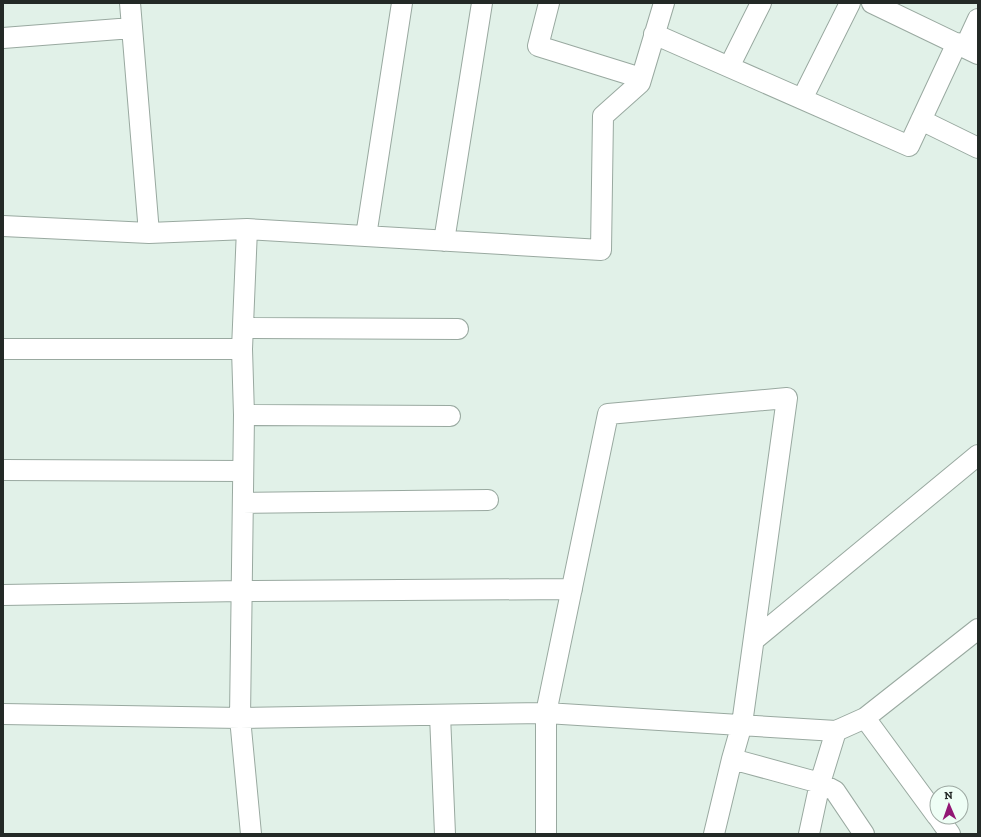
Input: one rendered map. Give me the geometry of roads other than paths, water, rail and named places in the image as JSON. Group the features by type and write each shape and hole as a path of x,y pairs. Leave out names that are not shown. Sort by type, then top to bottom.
{"street":[{"path":"130,3 149,233"},
{"path":"366,236 402,3"},
{"path":"444,241 482,3"},
{"path":"549,3 538,46 641,78"},
{"path":"3,226 149,233 248,229 601,250 603,116 640,83 664,3"},
{"path":"729,67 761,3"},
{"path":"802,99 850,3"},
{"path":"872,3 966,48"},
{"path":"654,34 909,146 921,120 966,48 978,19"},
{"path":"3,38 132,28"},
{"path":"921,120 978,148"},
{"path":"248,229 242,349 244,415 240,718 251,834"},
{"path":"243,328 458,329"},
{"path":"3,349 242,349"},
{"path":"546,834 546,713 608,414 787,398 742,724 714,834"},
{"path":"244,415 450,416"},
{"path":"754,640 978,455"},
{"path":"3,470 243,471"},
{"path":"243,503 488,500"},
{"path":"3,596 241,591 572,589"},
{"path":"3,714 240,718 546,713 836,731 865,718 976,635"},
{"path":"440,715 445,834"},
{"path":"865,718 929,805"},
{"path":"809,834 820,783 836,731"},
{"path":"732,759 820,783 835,791 864,834"},
{"path":"944,825 950,834"}]}
